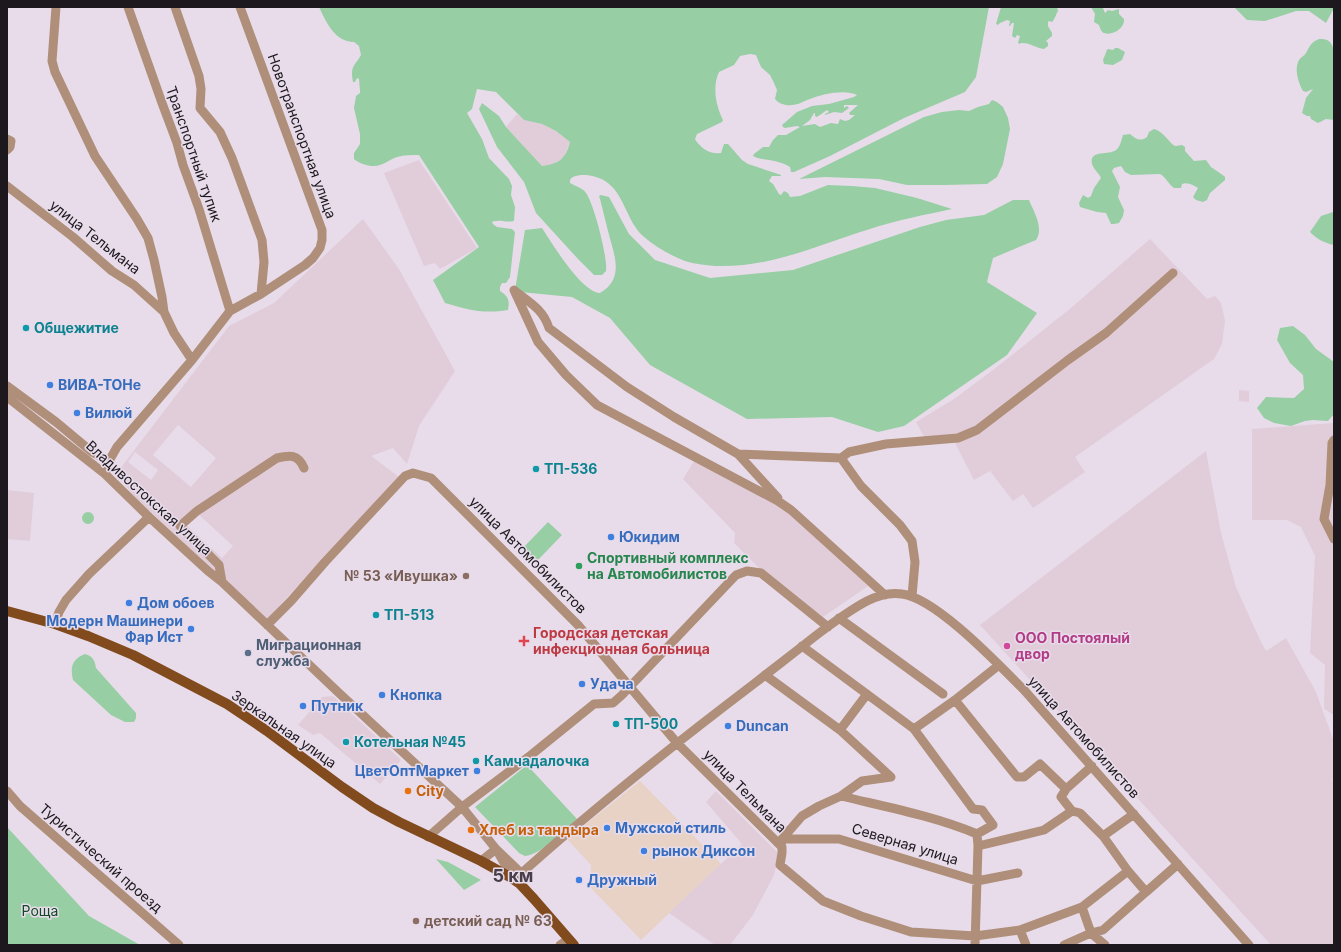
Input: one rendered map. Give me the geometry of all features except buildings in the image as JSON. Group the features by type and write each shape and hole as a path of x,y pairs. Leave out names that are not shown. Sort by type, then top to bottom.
{"main road":[{"name":"Зеркальная улица","path":"7,611 55,624 88,636 133,656 226,704 267,731 357,798 428,837 517,876 534,899 571,942"}],"street":[{"path":"56,7 52,61 55,72 95,156 148,238 154,260 164,312 174,333 192,360"},
{"name":"Транспортный тупик","path":"128,7 177,143 230,311"},
{"path":"175,7 199,76 201,89 200,108 220,132 232,158 262,240 264,262 261,294"},
{"name":"Новотранспортная улица","path":"106,474 109,461 117,447 192,360 230,311 261,294 305,265 313,258 320,248 322,232 240,7"},
{"path":"7,139 11,141 10,147 7,150"},
{"name":"улица Тельмана","path":"7,186 73,237 112,271 134,285 164,312"},
{"path":"738,454 841,458 849,452 886,444 958,438 977,430 1068,360 1106,333 1173,273"},
{"path":"791,510 778,501 597,405 566,375 538,342 514,290 538,308 546,319 549,328 627,387 674,417 738,454 770,490 885,595"},
{"path":"7,386 56,422 92,452 109,461"},
{"name":"Владивостокская улица","path":"7,397 106,474 149,517 222,582 462,807 517,876"},
{"path":"1334,440 1332,443 1330,485 1324,519 1334,539"},
{"path":"222,582 219,565 180,526 197,511 277,458 295,456 302,462 304,468"},
{"path":"841,458 861,486 900,525 912,541 915,562 912,596"},
{"name":"улица Автомобилистов","path":"267,625 291,601 324,562 405,476 412,473 431,478 578,626 677,743"},
{"path":"55,624 59,612 66,600 90,574 149,517"},
{"path":"428,837 462,807 531,755 594,704 613,703 630,688 736,575 747,571 761,573 828,627"},
{"name":"улица Автомобилистов","path":"517,876 586,817 677,743 802,646 840,618 867,601 885,595 901,593 912,596 926,604 951,622 999,665 1030,696 1249,945"},
{"path":"840,618 943,694"},
{"path":"802,646 914,729 974,809 982,810 993,825 977,834"},
{"path":"914,729 955,700 999,665"},
{"path":"765,675 840,730 890,777 862,781 841,796 802,816 782,843"},
{"path":"840,730 867,694"},
{"path":"955,700 1017,777 1024,777 1040,764 1066,789"},
{"name":"улица Тельмана","path":"677,743 782,843 780,865 823,901 911,932 975,940 1020,930 1082,907 1128,871"},
{"path":"1092,766 1066,789 1061,797 1072,811 1080,813 1103,836 1128,871 1146,892"},
{"name":"Туристический проезд","path":"7,791 20,806 179,945"},
{"path":"841,796 926,816 959,826 977,834"},
{"path":"978,846 1044,830 1072,811"},
{"path":"1103,836 1134,814"},
{"path":"975,940 978,846 977,834"},
{"name":"Северная улица","path":"782,843 839,839 977,881 1018,873"},
{"path":"481,861 496,849"},
{"path":"1064,945 1091,932 1103,930 1178,864"},
{"path":"1082,907 1091,932 1105,945"},
{"path":"1020,930 1026,945"},
{"path":"560,945 571,942"}],"shaded area":[{"path":"517,114 524,120 542,124 556,131 570,142 564,157 553,164 542,166 506,127"},
{"path":"419,160 477,248 440,269 435,263 424,266 384,173"},
{"path":"363,219 399,269 455,371 419,426 407,464 393,448 371,456 399,477 266,620 135,497 116,474 229,326 274,303","holes":["178,425 216,458 191,487 153,455","135,452 158,470 151,480 128,462","197,513 233,546 222,558 186,525"]},
{"path":"1150,239 1207,299 1215,296 1221,303 1225,321 1222,344 1214,359 1075,457 1085,472 1033,508 1023,494 1013,501 990,471 974,480 954,441 927,442 916,422 954,399 993,370 1071,308"},
{"path":"1239,390 1249,391 1249,402 1239,401"},
{"path":"1334,423 1334,715 1324,709 1325,665 1310,653 1315,556 1301,527 1287,520 1252,520 1252,429"},
{"path":"1206,451 1221,533 1236,587 1266,651 1286,638 1316,692 1334,742 1334,778 1332,780 1334,785 1334,945 1271,945 980,625"},
{"path":"694,461 778,504 868,586 823,617 761,570 734,543 735,533 683,479"},
{"path":"7,490 34,493 30,541 7,539"},
{"path":"333,696 401,760 380,784 320,733 313,735 298,725 322,697"},
{"name":"рынок Диксон","path":"640,781 721,864 641,940 590,887 591,865 567,839"},
{"path":"716,791 779,854 774,875 753,915 730,945 715,945 669,913 742,844 706,802"}],"green space":[{"path":"319,7 989,7 976,77 965,92 904,118 830,156 794,172 791,172 790,167 783,163 753,156 763,147 769,147 778,135 786,135 800,127 785,128 782,125 797,112 812,106 829,104 857,95 840,92 815,97 796,104 783,104 775,99 777,90 770,75 761,67 756,55 750,54 740,56 734,65 719,72 715,90 718,109 723,120 722,122 697,134 695,139 703,148 713,153 721,153 724,144 728,144 742,160 748,164 781,175 772,176 769,181 773,184 779,194 781,195 784,191 788,193 790,197 800,196 828,185 852,186 875,188 917,198 952,209 890,223 794,254 756,263 736,266 715,266 692,263 674,256 643,236 630,218 621,199 608,183 599,178 579,175 571,178 570,183 583,190 589,199 593,208 605,255 606,271 602,275 594,275 536,213 524,182 497,147 479,109 482,103 499,116 506,127 542,166 553,164 564,157 570,142 556,131 542,124 524,120 496,92 477,89 472,109 467,113 482,139 489,158 509,179 512,186 511,195 515,207 514,221 492,222 497,227 512,229 515,232 510,277 506,283 502,283 500,287 500,291 508,299 508,310 491,312 469,309 445,303 433,280 479,247 419,155 400,156 377,166 363,164 354,159 354,153 360,144 360,134 354,108 356,96 360,93 360,91 359,79 357,78 355,82 353,82 352,70 361,55 359,46 354,42 347,41 336,35 328,25","holes":["844,105 858,105 849,113 850,115 855,115 849,120 845,121 840,119 838,124 831,123 820,127 815,124 802,126 810,120 814,113 817,117 827,110 829,112 825,115 834,112 842,113 849,108 847,106 844,108"]},
{"path":"1001,7 1057,7 1058,11 1054,19 1052,22 1048,22 1052,36 1046,41 1048,46 1044,49 1027,43 1018,43 1020,36 1017,35 1015,38 1012,36 1014,23 1009,26 1010,21 1007,20 998,25 996,24"},
{"path":"1091,7 1107,7 1103,8 1105,13 1108,10 1112,11 1119,9 1119,14 1124,19 1123,25 1115,32 1107,34 1103,32 1099,25 1094,22 1095,14"},
{"path":"1234,7 1334,8 1326,23 1309,11 1296,11 1265,21 1247,20"},
{"path":"1319,39 1329,41 1334,49 1334,120 1326,119 1318,123 1311,119 1310,116 1302,113 1306,98 1313,89 1306,92 1303,91 1298,80 1297,67 1299,60 1312,43"},
{"path":"1115,48 1125,52 1122,60 1113,65 1104,64 1103,60 1107,50 1113,50"},
{"path":"992,100 1003,107 1008,118 1010,129 1003,164 997,177 987,184 907,185 879,179 825,177 799,179 924,117 942,112 959,110 969,111 989,104"},
{"path":"1154,129 1161,133 1174,145 1182,145 1185,147 1185,151 1194,161 1206,160 1211,167 1225,177 1225,180 1210,193 1207,200 1203,202 1196,200 1193,197 1198,188 1192,185 1184,183 1182,184 1181,188 1174,188 1160,174 1131,175 1125,172 1121,166 1114,168 1112,171 1120,187 1118,197 1124,210 1123,216 1119,223 1111,224 1106,213 1080,207 1079,203 1083,195 1088,198 1091,196 1094,188 1101,178 1092,164 1093,156 1116,150 1120,145 1123,135 1130,134 1140,140 1147,137 1149,132"},
{"path":"599,196 609,197 629,234 655,260 710,278 793,270 920,227 946,220 984,215 1013,200 1029,200 1039,225 1036,240 993,258 987,282 1037,313 1007,355 904,426 878,432 832,417 747,419 650,365 610,318 572,297 520,292 515,290 525,230 542,228 568,266 584,285 592,291 600,293 608,287 615,274 616,267 614,251"},
{"path":"1333,212 1334,245 1315,237 1310,232 1321,216"},
{"path":"1293,326 1305,335 1316,349 1334,362 1334,414 1328,421 1305,421 1291,426 1274,423 1264,418 1257,408 1266,397 1294,398 1304,389 1303,375 1290,363 1277,340 1280,328"},
{"path":"86,512 90,512 94,518 90,524 86,524 82,520 82,516"},
{"path":"548,522 562,535 536,562 522,549"},
{"path":"85,654 92,657 96,668 136,713 134,722 125,722 111,715 73,680 73,664 77,658"},
{"path":"527,765 577,819 546,846 531,855 525,856 519,853 475,807"},
{"name":"Роща","path":"7,827 89,916 140,945 7,945"},
{"path":"436,859 448,862 481,880 464,890"}],"place":[{"name":"Общежитие","path":"26,328"},
{"name":"ВИВА-ТОНе","path":"50,385"},
{"name":"Вилюй","path":"77,413"},
{"name":"ТП-536","path":"536,469"},
{"name":"Юкидим","path":"611,537"},
{"name":"Спортивный комплекс на Автомобилистов","path":"579,566"},
{"name":"№ 53 «Ивушка»","path":"466,576"},
{"name":"Дом обоев","path":"129,603"},
{"name":"ТП-513","path":"376,615"},
{"name":"Модерн Машинери Фар Ист","path":"191,629"},
{"name":"Городская детская инфекционная больница","path":"524,641"},
{"name":"ООО Постоялый двор","path":"1007,646"},
{"name":"Миграционная служба","path":"248,653"},
{"name":"Удача","path":"582,684"},
{"name":"Кнопка","path":"382,695"},
{"name":"Путник","path":"303,706"},
{"name":"ТП-500","path":"616,724"},
{"name":"Duncan","path":"728,726"},
{"name":"Котельная №45","path":"346,742"},
{"name":"Камчадалочка","path":"476,761"},
{"name":"ЦветОптМаркет","path":"477,771"},
{"name":"City","path":"408,791"},
{"name":"Мужской стиль","path":"607,828"},
{"name":"Хлеб из тандыра","path":"471,830"},
{"name":"рынок Диксон","path":"644,851"},
{"name":"Дружный","path":"579,880"},
{"name":"детский сад № 63","path":"416,921"}],"district":[{"name":"5 км","path":"513,876"}]}
